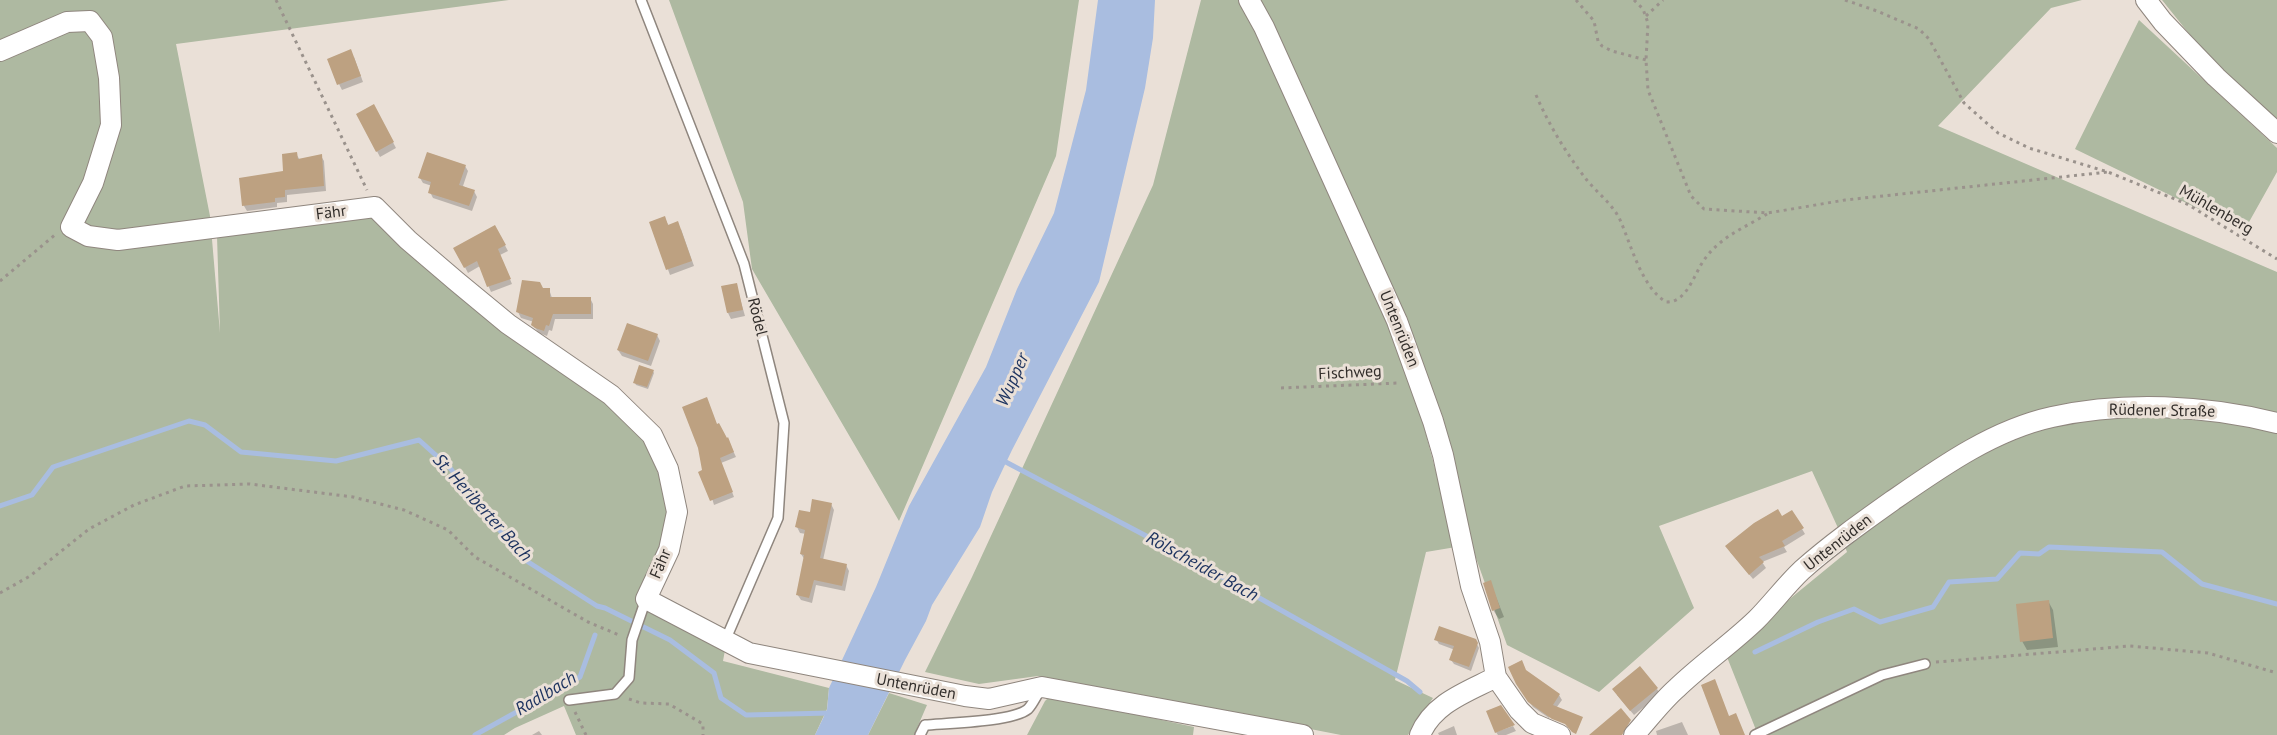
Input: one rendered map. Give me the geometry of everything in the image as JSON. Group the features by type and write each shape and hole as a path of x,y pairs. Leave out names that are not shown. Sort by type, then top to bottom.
{"street":[{"name":"Untenrüden","path":"1249,0 1264,27 1397,321 1443,455 1470,586 1490,642 1496,677 1519,710 1532,723 1560,735"},
{"path":"2145,0 2216,77 2277,133"},
{"path":"0,51 68,22 90,21 102,37 109,78 111,125 93,183 71,227"},
{"name":"Fähr","path":"71,227 88,236 118,240 375,207 408,240 508,324 611,395 652,435 668,469 677,512 669,550 642,607 749,653 790,662"},
{"name":"Rüdener Straße","path":"1919,482 1980,445 2025,425 2051,417 2142,407 2216,412 2277,423"},
{"name":"Untenrüden","path":"1634,735 1675,689 1754,621 1802,571 1854,528 1919,482"},
{"name":"Untenrüden","path":"790,662 988,699 1042,687 1303,735"},
{"path":"1420,735 1428,719 1440,708 1496,677"}],"lane":[{"name":"Rödel","path":"641,0 744,264 784,423 778,518 725,641"},
{"name":"Fähr","path":"615,694 628,678 633,636 642,607"},
{"path":"1755,735 1882,675 1925,664"},
{"name":"Untenrüden","path":"920,735 925,725 998,718 1028,709 1042,687"},
{"path":"569,700 615,694"}],"path":[{"path":"276,0 375,207"},
{"path":"1576,0 1596,26 1598,41 1602,46 1646,60"},
{"path":"1634,0 1646,16 1649,30 1646,60 1650,96 1691,196 1704,209 1768,213 1845,200 2108,172"},
{"path":"1646,16 1663,0"},
{"name":"Mühlenberg","path":"1845,0 1877,10 1919,29 1929,39 1964,103 1998,133 2029,148 2108,172 2187,204 2277,259"},
{"path":"1536,95 1546,119 1575,165 1621,221 1646,281 1656,296 1666,302 1672,303 1687,291 1705,258 1722,239 1768,213"},
{"path":"0,281 51,236 71,227"},
{"name":"Fischweg","path":"1281,388 1419,382"},
{"path":"0,593 30,576 89,529 134,505 185,486 250,484 353,497 404,510 448,530 475,557 588,622 633,636"},
{"path":"1925,664 2130,646 2208,653 2277,673"},
{"path":"615,694 641,703 669,704 702,724 703,735"},
{"path":"569,700 586,735"}],"green space":[{"path":"0,0 509,0 176,44 210,216 220,333 217,236 374,217 601,396 644,433 669,505 664,540 642,601 725,650 723,661 829,688 827,709 815,735 576,735 564,706 504,735 0,735"},
{"path":"669,0 1079,0 1056,156 899,521 752,269 743,202"},
{"path":"1201,0 1242,0 1409,371 1456,547 1426,552 1395,680 1433,698 1408,735 1341,735 1038,676 979,684 925,672 972,577 1153,185"},
{"path":"1255,0 2082,0 2051,8 1938,126 2277,272 2277,735 1758,735 1725,652 1847,552 1812,471 1659,526 1694,608 1599,692 1507,645 1471,544 1417,364"},
{"path":"2162,0 2277,0 2277,123 2231,86"},
{"path":"2139,20 2277,148 2277,172 2244,231 2075,149"},
{"path":"889,693 927,705 914,735 868,735"},
{"path":"1050,696 1194,727 1193,735 1027,735"}],"water":[{"name":"Wupper","path":"1098,0 1155,0 1153,38 1145,88 1099,282 1012,450 992,492 980,527 932,605 868,735 815,735 827,710 829,688 876,587 909,506 986,367 1017,289 1054,213 1086,90"}],"building":[{"path":"351,49 361,76 337,85 327,59"},
{"path":"374,104 394,142 376,152 356,114"},
{"path":"297,152 298,159 322,154 324,186 285,190 285,197 275,198 275,202 242,206 239,178 283,171 282,154"},
{"path":"427,152 466,165 459,185 475,190 469,206 428,193 431,182 418,178"},
{"path":"665,216 668,225 678,221 692,261 666,270 649,222"},
{"path":"495,225 506,245 498,249 511,279 487,287 477,261 464,268 453,248"},
{"path":"522,280 540,282 543,288 550,288 550,297 591,297 591,314 553,314 549,326 546,325 544,331 535,328 531,325 533,318 516,312"},
{"path":"737,283 743,310 727,313 721,286"},
{"path":"627,323 658,334 648,361 617,350"},
{"path":"639,365 654,370 647,387 633,383"},
{"path":"707,397 717,424 719,423 728,437 734,452 720,458 733,492 710,501 698,472 702,470 698,448 682,407"},
{"path":"812,499 832,503 820,558 847,564 842,586 814,580 809,598 796,595 804,555 800,554 805,530 795,527 799,510 810,512"},
{"path":"1778,509 1782,516 1792,510 1804,528 1782,541 1785,546 1759,557 1764,562 1749,575 1725,546 1754,523"},
{"path":"1491,580 1500,608 1492,611 1483,583"},
{"path":"2049,600 2053,638 2020,642 2016,604"},
{"path":"1439,626 1476,639 1478,643 1469,667 1449,660 1454,646 1434,640"},
{"path":"1522,660 1526,670 1560,694 1553,705 1583,717 1576,734 1565,724 1552,719 1528,702 1508,667"},
{"path":"1640,666 1658,688 1630,711 1612,689"},
{"path":"1715,679 1729,716 1736,713 1745,735 1720,735 1701,685"},
{"path":"1501,705 1515,725 1495,733 1486,711"},
{"path":"1621,708 1631,720 1622,735 1589,735"}],"waterway":[{"name":"St. Heriberter Bach","path":"0,506 32,495 53,467 189,421 205,425 241,452 336,461 419,440 450,468 522,558 597,606 670,640 714,673 721,698 746,715 830,713"},
{"name":"Rölscheider Bach","path":"1002,460 1190,559 1407,681 1420,692"},
{"name":"Rölscheider Bach","path":"1755,652 1818,622 1854,609 1880,622 1933,607 1949,582 1997,579 2020,553 2039,554 2049,547 2162,552 2202,584 2277,604"},
{"name":"Radlbach","path":"475,735 580,677 595,635"}]}
